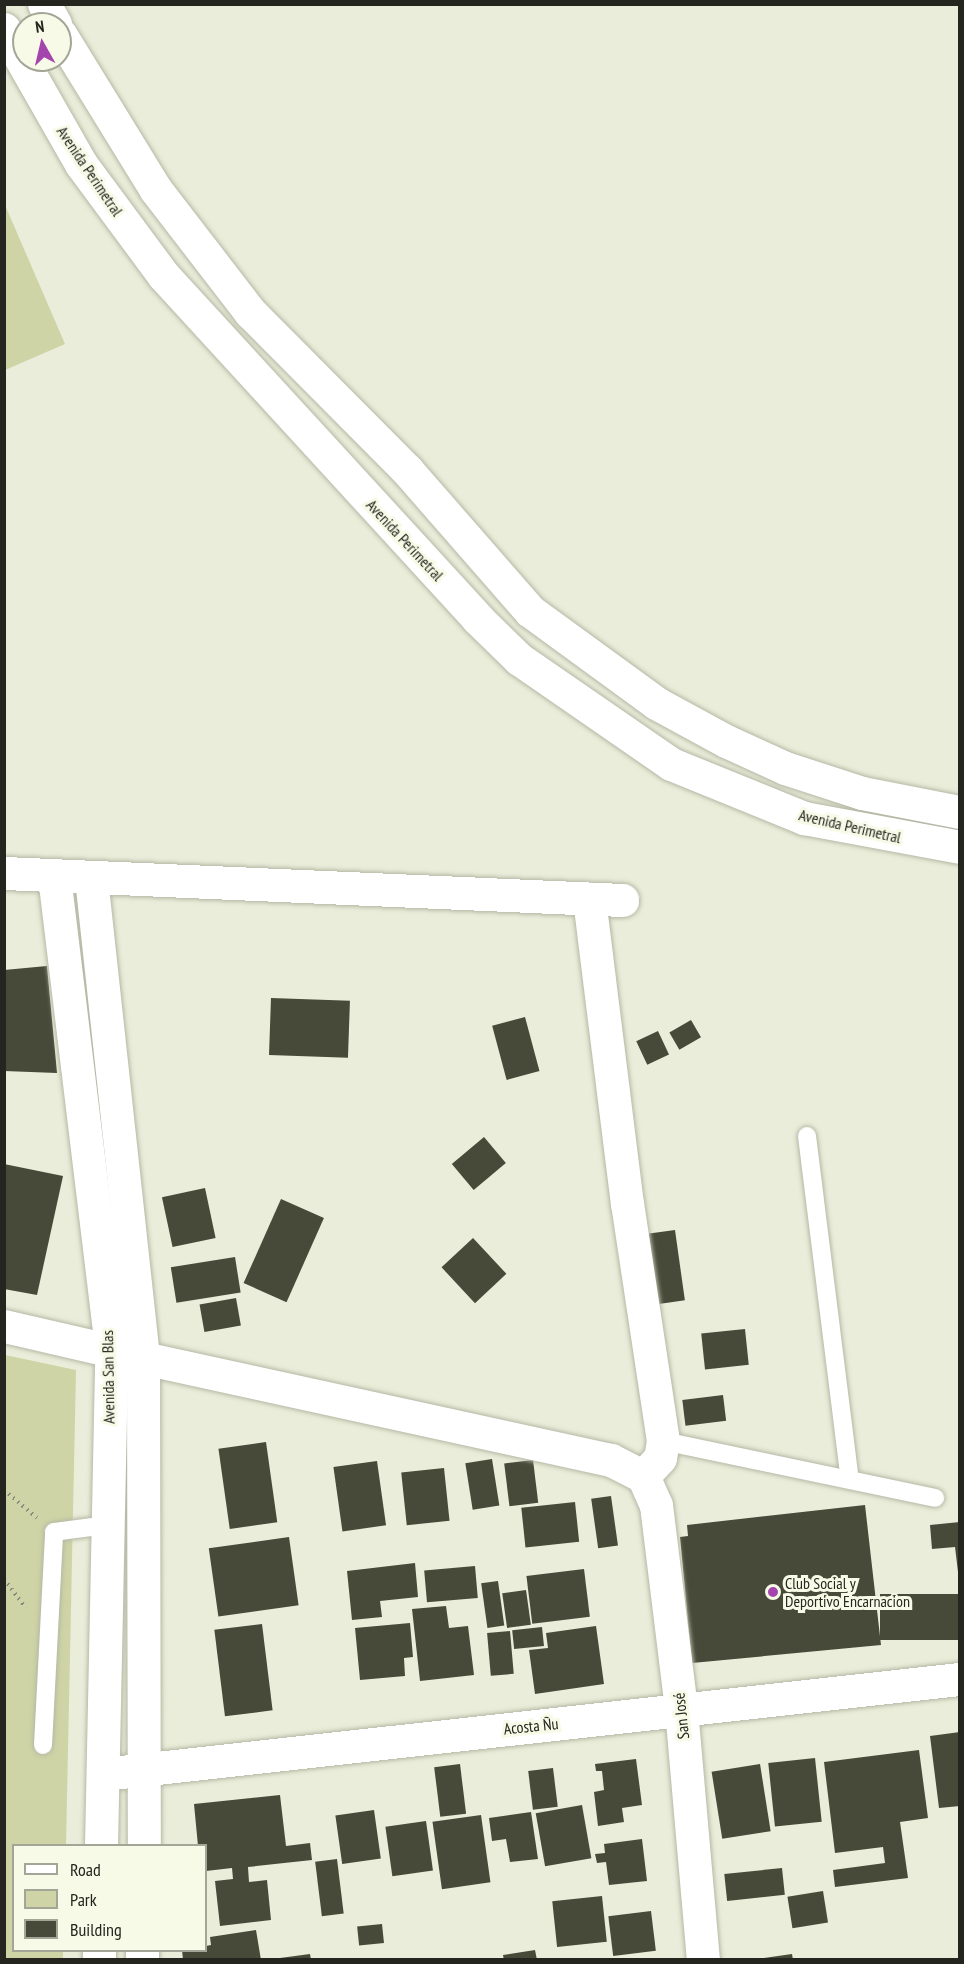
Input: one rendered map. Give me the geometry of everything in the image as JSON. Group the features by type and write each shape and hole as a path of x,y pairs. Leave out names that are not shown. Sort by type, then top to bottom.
{"street":[{"name":"Avenida Perimetral","path":"4,28 81,164 164,276 477,618 519,659 671,764 804,818 960,847"},
{"path":"72,54 156,190 250,312 407,471 530,611 656,703 726,741 785,768 862,793 960,812"},
{"path":"4,873 622,900"},
{"name":"Avenida San Blas","path":"54,876 111,1349 101,1844"},
{"name":"Avenida San Blas","path":"91,878 143,1358 144,1844"},
{"path":"4,1326 611,1460 643,1476 660,1458 663,1441 627,1203 589,899"},
{"name":"San José","path":"643,1476 656,1505 681,1709 703,1959"},
{"name":"Acosta Ñu","path":"103,1774 960,1678"}],"lane":[{"path":"807,1136 850,1479"},
{"path":"663,1441 935,1498"},
{"path":"43,1745 54,1532 107,1525"}],"path":[{"path":"4,1490 54,1532"}],"green space":[{"path":"5,205 65,344 4,370"},
{"path":"5,1355 76,1370 66,1844 12,1844 12,1952 63,1952 63,1959 5,1960"}],"building":[{"path":"47,966 57,1073 4,1071 4,970"},
{"path":"271,998 350,1001 348,1058 269,1055"},
{"path":"525,1017 539,1071 507,1080 492,1026"},
{"path":"691,1020 701,1037 679,1050 669,1032"},
{"path":"658,1031 669,1055 647,1065 636,1041"},
{"path":"484,1137 506,1163 474,1190 452,1164"},
{"path":"4,1164 63,1176 37,1295 4,1289"},
{"path":"205,1188 216,1238 173,1247 162,1197"},
{"path":"281,1199 324,1218 287,1302 244,1283"},
{"path":"675,1230 685,1300 650,1305 640,1235"},
{"path":"473,1238 506,1274 475,1303 442,1267"},
{"path":"235,1257 241,1293 176,1303 171,1267"},
{"path":"236,1298 241,1326 204,1332 200,1304"},
{"path":"745,1329 749,1365 705,1369 701,1334"},
{"path":"723,1395 726,1421 685,1426 682,1400"},
{"path":"266,1442 277,1522 230,1529 218,1449"},
{"path":"492,1459 499,1505 473,1510 465,1463"},
{"path":"533,1460 538,1503 509,1506 504,1464"},
{"path":"377,1461 386,1525 342,1531 333,1467"},
{"path":"444,1468 450,1521 407,1525 401,1472"},
{"path":"611,1496 618,1546 598,1548 591,1499"},
{"path":"575,1502 579,1542 525,1547 521,1508"},
{"name":"Club Social y Deportivo Encarnacion","path":"865,1505 881,1645 692,1663 680,1537 688,1536 687,1525"},
{"path":"960,1522 960,1572 958,1572 955,1547 932,1549 930,1525"},
{"path":"289,1537 299,1605 218,1617 209,1548"},
{"path":"415,1563 418,1597 380,1601 382,1617 352,1620 347,1571"},
{"path":"475,1566 478,1598 427,1602 424,1570"},
{"path":"584,1569 590,1617 532,1624 526,1576"},
{"path":"498,1581 504,1626 487,1628 481,1583"},
{"path":"526,1590 531,1625 507,1628 502,1593"},
{"path":"880,1594 960,1594 960,1640 880,1640"},
{"path":"446,1606 449,1628 468,1626 474,1675 420,1681 412,1609"},
{"path":"410,1623 413,1657 404,1658 405,1676 360,1680 355,1628"},
{"path":"262,1624 273,1710 225,1716 214,1630"},
{"path":"596,1626 604,1684 535,1694 529,1650 548,1648 546,1633"},
{"path":"542,1627 544,1646 514,1649 512,1630"},
{"path":"510,1631 514,1674 491,1676 487,1633"},
{"path":"960,1732 960,1806 939,1808 930,1736"},
{"path":"919,1750 928,1818 900,1822 908,1878 835,1887 833,1870 885,1863 883,1847 835,1853 824,1762"},
{"path":"815,1758 822,1822 775,1827 768,1763"},
{"path":"636,1759 642,1805 622,1808 624,1822 598,1826 594,1792 604,1790 602,1771 596,1771 595,1764"},
{"path":"460,1764 466,1814 440,1817 434,1767"},
{"path":"760,1764 771,1831 722,1839 712,1772"},
{"path":"553,1768 558,1807 533,1810 528,1771"},
{"path":"280,1795 286,1846 310,1843 312,1860 248,1867 249,1882 267,1880 271,1920 220,1926 215,1881 233,1879 232,1868 207,1871 207,1844 198,1844 194,1804"},
{"path":"582,1805 591,1858 545,1866 536,1813"},
{"path":"374,1810 381,1859 342,1864 335,1815"},
{"path":"531,1812 538,1859 510,1862 506,1839 492,1841 489,1818"},
{"path":"481,1815 490,1882 442,1889 432,1822"},
{"path":"426,1821 433,1871 392,1876 385,1827"},
{"path":"642,1839 647,1881 609,1885 606,1862 597,1863 595,1854 605,1853 604,1844"},
{"path":"337,1859 344,1914 322,1916 315,1862"},
{"path":"782,1868 785,1895 727,1901 724,1874"},
{"path":"823,1891 828,1923 792,1928 787,1897"},
{"path":"602,1896 607,1942 557,1947 552,1901"},
{"path":"651,1911 656,1951 613,1956 608,1916"},
{"path":"382,1924 384,1943 359,1946 357,1927"},
{"path":"256,1930 261,1960 183,1960 182,1952 207,1952 207,1946 211,1945 210,1937"},
{"path":"535,1950 537,1960 504,1960 503,1955"},
{"path":"310,1954 311,1960 281,1960 280,1958"},
{"path":"792,1954 793,1960 764,1960 764,1958"}],"place":[{"name":"Club Social y Deportivo Encarnacion","path":"773,1592"}]}
